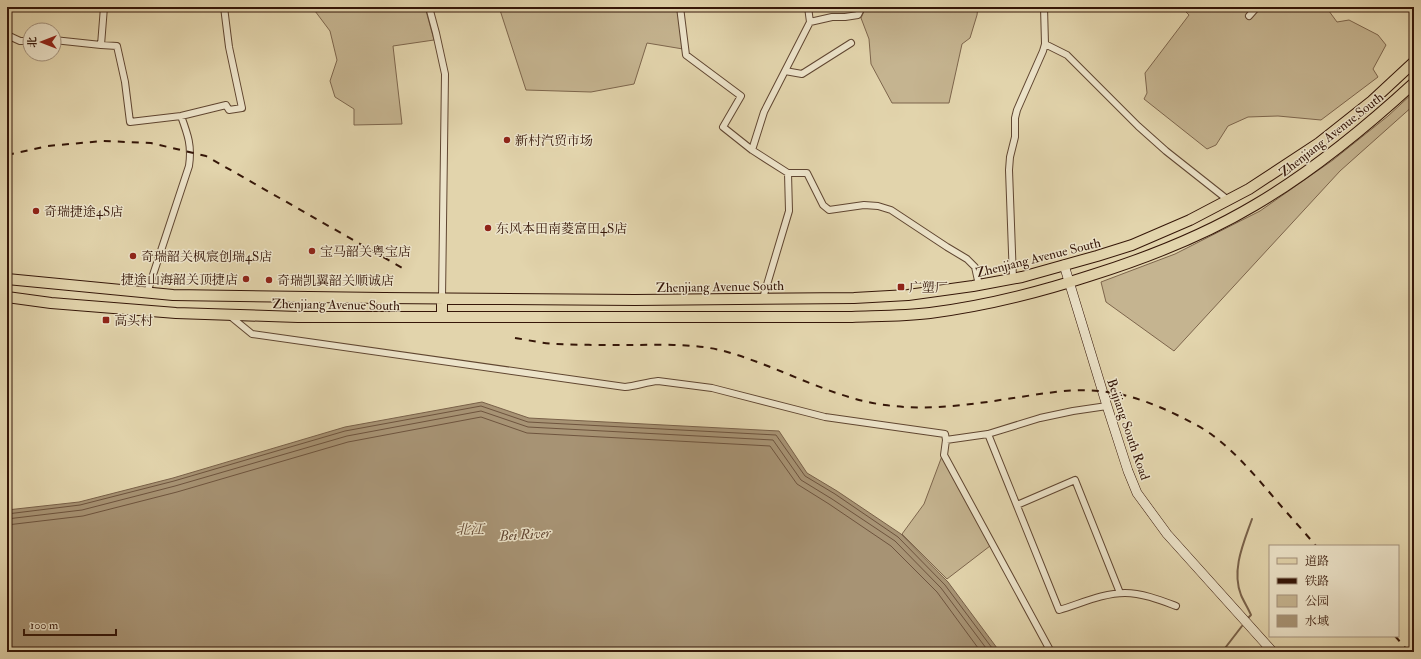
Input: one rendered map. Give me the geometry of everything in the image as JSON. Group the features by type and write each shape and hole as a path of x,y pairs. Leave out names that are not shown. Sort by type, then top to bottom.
{"main road":[{"name":"Zhenjiang Avenue South","path":"7,279 173,296 635,300 854,298 902,295 979,285 1013,279 1132,245 1184,223 1278,171 1320,143 1372,101 1414,62"},
{"name":"Zhenjiang Avenue South","path":"7,297 59,303 176,312 298,317 772,317 883,316 930,313 1043,291 1134,262 1171,247 1234,217 1285,186 1330,154 1414,84"},
{"path":"228,296 229,315"},
{"path":"442,298 442,317"}],"street":[{"path":"101,45 104,7"},
{"path":"62,41 117,46 125,82 130,122 181,116 226,105 228,110 242,108 229,47 224,7"},
{"path":"429,7 444,74 442,298"},
{"path":"680,7 686,54 741,96 723,127 752,150 788,173 806,172 823,205 829,210 864,205 878,206 891,210 967,259 975,267 979,285"},
{"path":"752,150 764,112 810,22 808,7"},
{"path":"810,22 832,17 858,15 862,7"},
{"path":"1013,279 1009,170 1010,156 1015,137 1016,114 1045,44 1044,7"},
{"path":"1249,16 1257,7"},
{"path":"7,35 22,42"},
{"path":"785,71 802,74 851,43"},
{"path":"1045,44 1066,55 1138,126 1166,151 1228,200"},
{"path":"147,293 189,166 191,152 189,138 181,116"},
{"path":"763,298 788,211 788,173"},
{"name":"Beijiang South Road","path":"1064,265 1107,406 1128,471 1137,493 1167,534 1273,652"},
{"path":"229,315 252,334 625,387 636,386 649,381 658,381 712,388 825,417 945,434 946,440 944,455 1051,652"},
{"path":"946,440 988,434 1040,418 1107,406"},
{"path":"988,434 1059,610 1105,595 1125,593 1152,597 1176,606"},
{"path":"1016,505 1075,480 1120,594"}],"green space":[{"path":"312,7 425,7 434,40 393,46 402,124 354,125 354,109 335,97 330,81 337,60 330,31"},
{"path":"499,7 677,7 683,49 647,43 634,84 591,92 526,90"},
{"path":"866,7 978,7 970,38 962,44 949,103 892,103 871,64 869,39 861,18"},
{"path":"1181,7 1326,7 1337,22 1349,20 1378,35 1386,45 1373,69 1378,77 1321,120 1278,116 1248,117 1228,126 1216,145 1207,149 1144,99 1147,93 1145,73 1189,15"},
{"path":"1414,92 1414,105 1340,171 1174,351 1106,302 1101,282 1175,254 1260,211 1333,160 1388,116"},
{"path":"942,456 990,546 947,579 902,534 924,504"}],"water":[{"name":"北江","path":"482,402 529,418 779,431 807,473 837,491 901,534 948,582 1000,652 7,652 7,510 79,502 173,478 345,427"}],"waterway":[{"path":"1249,617 1251,615 1241,595 1237,576 1242,547 1252,519"},
{"path":"1222,652 1242,626"}],"railway":[{"path":"7,155 48,146 103,141 151,143 206,156 404,269"},
{"path":"515,338 554,344 672,345 696,346 720,350 741,356 823,388 864,401 885,405 906,407 949,406 1072,390 1103,391 1132,397 1177,415 1211,434 1235,455 1315,545"},
{"path":"1396,637 1409,652"}],"place":[{"name":"新村汽贸市场","path":"507,140"},
{"name":"奇瑞捷途4S店","path":"36,211"},
{"name":"东风本田南菱富田4S店","path":"488,228"},
{"name":"宝马韶关粤宝店","path":"312,251"},
{"name":"奇瑞韶关枫宸创瑞4S店","path":"133,256"},
{"name":"捷途山海韶关顶捷店","path":"246,279"},
{"name":"奇瑞凯翼韶关顺诚店","path":"269,280"},
{"name":"广塑厂","path":"901,287"},
{"name":"高头村","path":"106,320"}],"water label":[{"name":"Bei River","path":"525,534"}]}
